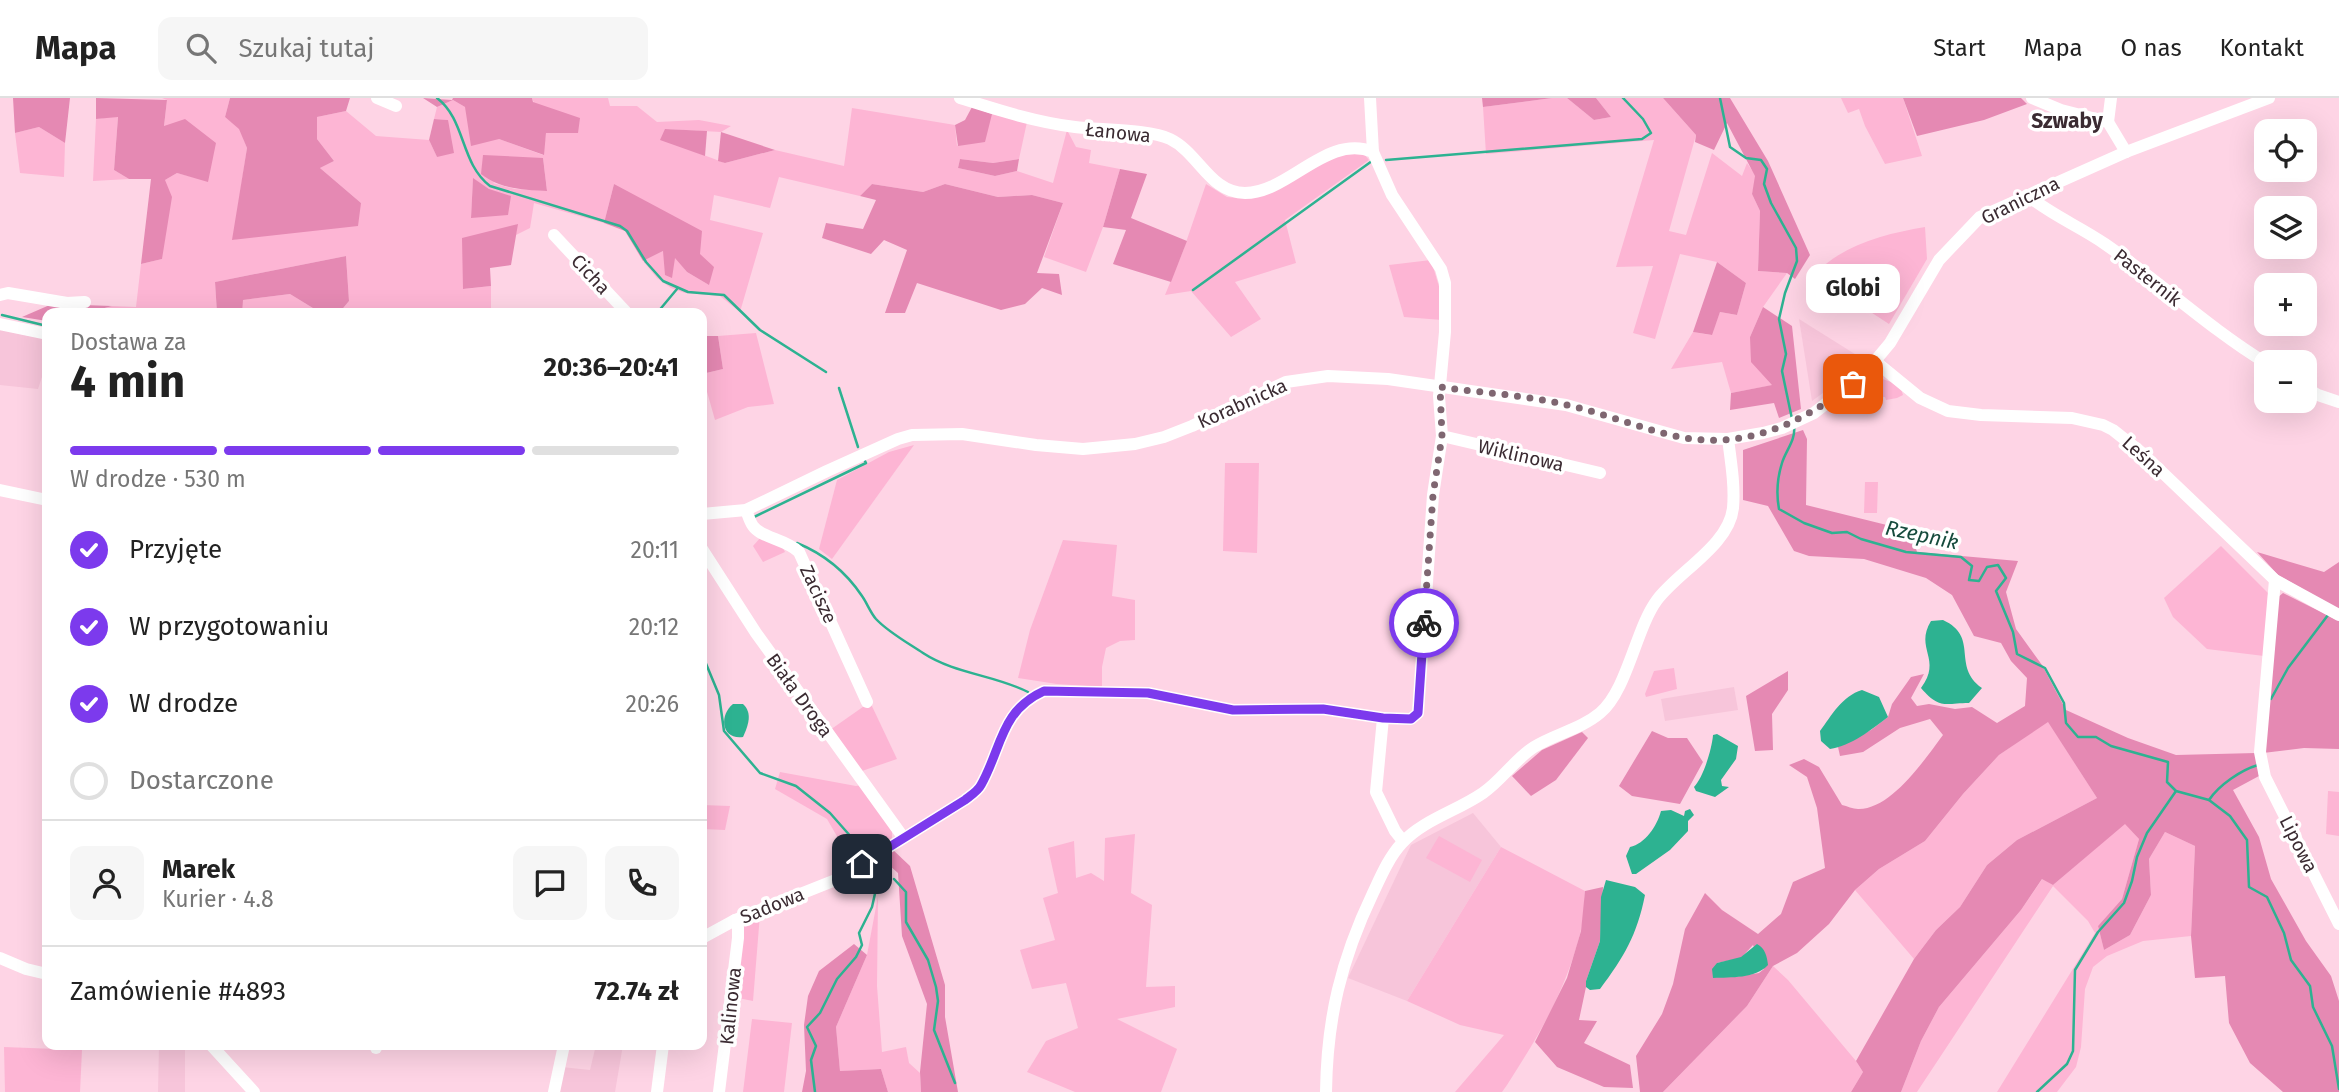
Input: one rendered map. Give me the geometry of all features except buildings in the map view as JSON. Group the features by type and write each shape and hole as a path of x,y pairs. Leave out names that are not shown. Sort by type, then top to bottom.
{"street":[{"path":"377,98 396,106"},
{"name":"Łanowa","path":"960,98 1014,115 1053,123 1168,137 1189,151 1218,186 1230,192 1264,190 1337,152 1357,147 1373,152"},
{"path":"1370,98 1373,152 1397,204 1441,269 1445,284 1445,332 1440,387 1442,436 1433,495 1418,713 1411,719 1383,718 1376,771 1376,792 1395,831 1404,841"},
{"path":"2032,98 2061,110 2108,122"},
{"path":"2111,98 2108,122 2126,152"},
{"name":"Graniczna","path":"1830,402 1876,362 1939,260 1980,217 2126,152 2269,98"},
{"name":"Pasternik","path":"2026,195 2045,210 2103,242 2228,340 2254,356"},
{"name":"Cicha","path":"554,235 622,308"},
{"path":"0,295 8,293 67,303 85,302"},
{"path":"0,324 42,333"},
{"name":"Leśna","path":"1876,362 1920,398 1948,411 1981,415 2072,418 2113,429 2276,580 2339,615"},
{"name":"Korabnicka","path":"707,514 746,510 868,452 912,435 962,434 1061,448 1107,447 1164,437 1273,387 1301,379 1328,376 1378,378 1566,405 1684,438 1728,439 1782,428 1807,417 1830,402"},
{"path":"2317,394 2339,402"},
{"name":"Wiklinowa","path":"1442,436 1600,473"},
{"path":"1326,1092 1332,1016 1341,971 1359,922 1385,868 1404,841 1423,826 1484,792 1532,748 1591,719 1606,707 1655,604 1670,585 1724,534 1733,507 1728,439"},
{"path":"0,489 42,499"},
{"name":"Zacisze","path":"746,510 753,526 759,532 783,541 799,552 867,702"},
{"name":"Biała Droga","path":"707,557 756,633 903,837"},
{"name":"Lipowa","path":"2276,580 2260,752 2264,778 2339,924"},
{"name":"Sadowa","path":"707,935 735,920 838,879 965,800 980,788 1001,735 1018,707 1044,691 1148,693 1233,710 1323,709 1383,718"},
{"name":"Kalinowa","path":"719,1092 738,938 735,920"},
{"path":"0,957 42,973"},
{"path":"216,1050 254,1092"},
{"path":"554,1092 563,1050"},
{"path":"657,1092 662,1050"}],"shaded area":[{"path":"13,98 70,98 65,143 39,127 15,133"},
{"path":"96,98 167,100 164,126 185,119 216,143 208,182 177,173 165,180 172,197 162,259 141,264 151,179 129,179 114,170 118,117 96,119"},
{"path":"162,98 230,98 225,117 240,129 247,148 233,240 361,203 320,168 334,161 317,139 317,117 346,111 376,136 429,140 437,157 448,120 434,119 437,107 453,100 465,107 499,139 543,155 546,133 532,98 608,98 610,106 637,106 657,122 699,120 731,126 721,132 666,129 661,139 725,163 775,150 844,166 852,108 955,125 957,146 992,114 1027,122 1019,159 993,163 960,159 958,168 995,176 1017,171 1053,183 1067,130 1076,147 1091,150 1089,163 1120,169 1086,272 1044,257 1063,203 1032,195 998,197 945,184 923,192 872,184 860,196 779,177 770,208 714,195 710,220 763,233 740,312 720,296 685,293 671,288 657,278 643,261 663,251 675,257 687,272 709,285 614,184 604,223 534,203 530,228 516,235 517,224 464,289 491,286 491,308 343,308 349,301 346,256 215,282 217,308 105,308 136,307 141,264 162,259 165,180 177,173 208,181 164,126 167,100","holes":["543,158 547,191 515,189 493,183","473,179 489,189 471,218"]},
{"path":"230,98 350,98 346,111 317,117 317,139 334,161 320,168 361,203 358,226 232,240 247,148 239,129 225,117"},
{"path":"423,98 532,98 533,102 580,118 578,133 546,133 544,155 499,139 471,146 465,107 453,100 437,107"},
{"path":"1482,98 1552,98 1483,107"},
{"path":"1567,98 1594,120 1611,117 1596,98 1663,98 1696,135 1669,231 1686,235 1712,153 1742,176 1747,163 1756,176 1752,194 1760,211 1758,271 1787,273 1763,307 1750,337 1773,385 1731,393 1722,362 1671,369 1693,332 1711,335 1720,312 1737,315 1746,283 1717,262 1680,254 1655,339 1633,333 1653,266 1616,267 1654,140 1486,154 1483,107"},
{"path":"1567,98 1596,98 1611,117 1594,120"},
{"path":"1663,98 1730,98 1768,161 1810,255 1795,279 1787,273 1758,271 1760,211 1752,194 1755,176 1727,123 1714,150 1695,142 1696,135"},
{"path":"1841,98 1903,98 1922,156 1885,164 1859,109 1848,113"},
{"path":"1903,98 2021,98 2027,104 1984,120 1917,136"},
{"path":"972,107 992,114 985,142 958,146 955,125 965,120"},
{"path":"118,116 114,170 129,179 93,181 96,119"},
{"path":"434,119 448,120 454,153 437,157 429,140"},
{"path":"39,127 65,143 64,177 20,173 15,133"},
{"path":"665,129 707,131 705,156 660,140"},
{"path":"721,132 775,150 725,163 718,161"},
{"path":"1338,154 1364,154 1369,160 1285,220 1296,263 1235,282 1261,319 1231,337 1191,291 1165,295 1206,184 1227,197 1237,198"},
{"path":"483,155 543,158 547,191 512,188 496,183 481,174"},
{"path":"960,159 993,163 1019,159 1017,171 995,176 958,168"},
{"path":"1120,169 1147,174 1131,218 1187,241 1171,282 1113,264 1126,230 1103,227"},
{"path":"473,178 489,189 511,196 508,215 471,218"},
{"path":"614,184 702,231 700,254 714,267 709,285 687,272 675,258 672,278 665,275 663,251 643,261 625,231 604,223"},
{"path":"872,184 923,192 945,184 998,197 1032,195 1063,203 1037,273 1059,274 1062,295 1042,288 1025,304 1001,310 917,283 905,313 885,313 907,250 884,240 871,254 822,238 826,223 863,229 876,200 860,196"},
{"path":"518,224 511,265 490,268 491,286 463,289 462,238"},
{"path":"1925,227 1927,259 1889,324 1814,275 1825,264 1851,248 1880,237"},
{"path":"346,256 349,301 343,308 313,308 290,294 243,300 242,308 217,308 215,282"},
{"path":"1431,260 1440,290 1442,320 1404,317 1389,265"},
{"path":"1717,262 1746,283 1737,315 1720,312 1712,335 1693,332"},
{"path":"290,294 313,308 242,308 242,300"},
{"path":"52,304 112,306 105,308 43,308"},
{"path":"1763,307 1792,326 1801,409 1779,418 1774,403 1730,410 1731,393 1772,385 1751,362 1750,337"},
{"path":"42,308 42,320 22,317"},
{"path":"1799,319 1866,361 1812,401"},
{"path":"0,327 42,334 42,377 38,389 0,385"},
{"path":"756,333 774,404 748,407 715,420 707,392 707,373 723,369 718,336"},
{"path":"707,336 718,336 723,369 707,373"},
{"path":"1877,377 1891,382 1901,389 1903,395 1886,400 1885,397 1864,398 1859,390"},
{"path":"1803,430 1807,439 1806,505 1911,531 1917,552 2018,561 2006,592 2016,629 2042,665 2066,710 2128,738 2176,755 2256,753 2259,776 2233,790 2259,837 2271,879 2306,941 2331,976 2339,1001 2339,1092 2283,1092 2250,1063 2229,1023 2225,976 2195,978 2191,936 2195,846 2165,832 2149,859 2151,895 2130,935 2104,950 2098,926 2122,899 2139,839 2125,824 2053,885 2042,879 2021,910 1939,1007 1921,1041 1901,1092 1851,1092 1863,1072 1856,1061 1914,959 1936,930 1960,907 1987,865 2017,840 2097,798 2048,722 1999,755 1925,841 1879,869 1855,890 1829,924 1797,953 1773,966 1747,1006 1663,1092 1640,1092 1636,1056 1662,1014 1673,984 1685,929 1705,893 1722,910 1758,934 1781,914 1793,882 1825,868 1817,808 1807,777 1789,765 1804,759 1819,767 1842,805 1856,809 1870,807 1895,792 1943,735 1930,719 1900,728 1863,752 1840,756 1838,747 1871,730 1888,717 1892,704 1911,677 1924,674 1911,698 1917,706 1929,704 1955,709 1972,707 1997,723 2025,706 2027,678 2011,661 2001,643 1974,636 1952,595 1926,578 1864,559 1809,556 1794,551 1768,506 1743,500 1743,450","holes":["1753,945 1764,969 1759,973 1735,977 1717,963 1741,958"]},
{"path":"914,445 832,559 819,549 837,480 889,452"},
{"path":"1225,463 1259,463 1257,553 1223,551"},
{"path":"1865,482 1878,482 1877,513 1864,513"},
{"path":"761,537 781,544 785,552 763,562 753,546"},
{"path":"1063,540 1117,545 1112,596 1135,600 1135,640 1120,641 1106,648 1102,687 1018,678 1030,630"},
{"path":"2221,546 2268,593 2264,656 2207,649 2173,617 2164,598"},
{"path":"2257,552 2324,572 2339,562 2339,610 2278,575"},
{"path":"2283,593 2339,621 2339,749 2304,748 2263,753 2277,598"},
{"path":"1943,620 1960,635 1968,670 1982,688 1969,703 1943,704 1933,700 1921,688 1929,669 1925,639 1927,631 1931,621"},
{"path":"1674,668 1677,689 1646,697 1654,671"},
{"path":"1788,671 1788,690 1772,714 1773,750 1755,751 1746,696"},
{"path":"1734,687 1738,710 1665,721 1661,699"},
{"path":"1862,690 1879,697 1888,717 1853,741 1830,749 1821,741 1820,731 1843,701"},
{"path":"870,702 897,759 859,772 830,730"},
{"path":"733,704 743,704 748,711 748,724 743,737 730,735 724,726 726,714"},
{"path":"2048,721 2097,798 2017,840 1987,865 1960,907 1936,930 1914,959 1855,890 1879,869 1925,841 1999,755"},
{"path":"1652,731 1668,738 1687,738 1703,762 1680,804 1632,796 1619,786"},
{"path":"1582,732 1588,738 1556,780 1531,796 1512,776 1542,750"},
{"path":"1717,734 1738,746 1736,759 1721,780 1722,786 1729,787 1715,797 1696,791 1694,787 1707,763 1713,735"},
{"path":"780,772 861,785 892,831 892,838 860,858 838,838 827,819 775,789"},
{"path":"2328,791 2339,792 2339,836 2326,834"},
{"path":"707,805 730,806 725,830 707,829"},
{"path":"1690,809 1694,815 1688,821 1688,831 1670,850 1636,874 1632,874 1626,856 1630,847 1650,834 1661,811 1671,810 1684,816 1685,811"},
{"path":"1473,813 1501,847 1407,1001 1348,978 1411,845"},
{"path":"2125,823 2139,839 2122,899 2098,926 2104,950 2130,935 2151,895 2149,859 2165,832 2195,846 2191,936 2143,941 2107,956 2093,967 2085,989 2081,1047 2076,1067 2057,1092 1997,1092 2095,933 2088,921 2053,886 1917,1092 1901,1092 1921,1041 1939,1007 2021,910 2043,878 2053,885"},
{"path":"1135,834 1131,893 1152,905 1146,987 1175,986 1175,1007 1117,1019 1177,1049 1161,1092 1075,1092 1027,1072 1046,1041 1078,1028 1066,983 1032,989 1020,950 1055,940 1043,898 1058,893 1048,848 1074,841 1076,878 1091,873 1104,881 1105,838"},
{"path":"1439,836 1482,860 1470,882 1426,858"},
{"path":"1501,847 1585,891 1581,929 1567,974 1550,1012 1502,1092 1455,1092 1504,1035 1460,1025 1407,1001"},
{"path":"892,849 910,866 945,985 945,1017 958,1092 921,1092 920,1072 927,1004 902,936 898,873 881,858"},
{"path":"1606,880 1635,887 1645,895 1634,934 1623,956 1600,989 1590,990 1586,987 1586,981 1600,941 1601,897"},
{"path":"1603,887 1600,941 1586,981 1579,1020 1597,1021 1584,1043 1630,1065 1633,1088 1604,1087 1557,1067 1535,1042 1567,978 1581,931 1585,891"},
{"path":"878,896 877,986 882,1052 906,1047 909,1063 920,1073 921,1092 888,1092 881,1069 840,1071 836,1027 867,955"},
{"path":"760,914 753,1001 733,997 741,923"},
{"path":"854,944 867,955 836,1027 840,1071 881,1069 888,1092 802,1092 806,1071 804,1025 808,996 819,971"},
{"path":"1757,944 1764,950 1767,958 1768,965 1763,970 1742,976 1713,978 1712,969 1717,963 1741,957"},
{"path":"1773,966 1788,980 1863,1072 1851,1092 1663,1092 1747,1006"},
{"path":"752,1019 792,1023 784,1092 743,1092"},
{"path":"4,1047 82,1050 80,1092 5,1092"},
{"path":"159,1050 185,1050 185,1092 158,1092"},
{"path":"595,1050 622,1050 615,1092 557,1092 562,1067 590,1070"}],"waterway":[{"path":"437,98 453,118 473,166 490,186 620,226 627,231 646,262 663,281 688,292 724,295 760,330 826,372"},
{"path":"1386,160 1642,139 1651,133 1643,119 1623,98"},
{"name":"Rzepnik","path":"1720,98 1730,147 1746,158 1761,160 1767,169 1764,184 1771,203 1796,248 1797,261 1779,319 1786,354 1782,371 1792,419"},
{"path":"1193,290 1372,161"},
{"path":"661,308 677,289"},
{"path":"2,315 42,325"},
{"path":"839,388 858,447"},
{"name":"Rzepnik","path":"1794,426 1792,440 1779,475 1779,509 1804,523 1832,533 1847,532 1861,539 1906,552 1961,557 1972,566 1969,580 1979,581 1987,567 1998,565 2006,578 1996,591 2013,632 2017,654 2045,668 2064,703 2066,723 2078,737 2096,737 2111,746 2168,762 2167,782 2176,791 2209,800 2230,816 2247,840 2249,887 2267,897 2284,933 2291,960 2310,986 2313,1007 2332,1046 2339,1089"},
{"path":"754,517 866,463 865,461"},
{"path":"797,543 825,558 842,572 856,587 876,619 905,641 948,666 1028,692"},
{"path":"2271,699 2288,668 2328,615"},
{"path":"707,666 719,695 724,731 760,773 796,786 830,813 860,847 877,849"},
{"path":"2209,800 2231,779 2258,765"},
{"path":"2037,1092 2067,1064 2073,1051 2075,970 2098,932 2124,903 2147,833 2176,791"},
{"path":"883,855 886,869"},
{"path":"894,879 906,892 906,922 928,960 938,1001 934,1030 955,1083"},
{"path":"815,1092 811,1060 816,1046 807,1027 820,1013 837,979 856,957 862,945 859,933 879,886"}],"way so far":[{"path":"1424,623 1433,495 1442,436 1440,387 1566,405 1684,438 1728,439 1782,428 1807,417 1853,384"}],"place":[{"name":"Globi","path":"1853,384"}],"district":[{"name":"Szwaby","path":"2067,121"}],"route":[{"path":"862,864 980,788 1001,735 1018,707 1044,691 1148,693 1233,710 1323,709 1383,718 1411,719 1418,713 1424,623"}]}
